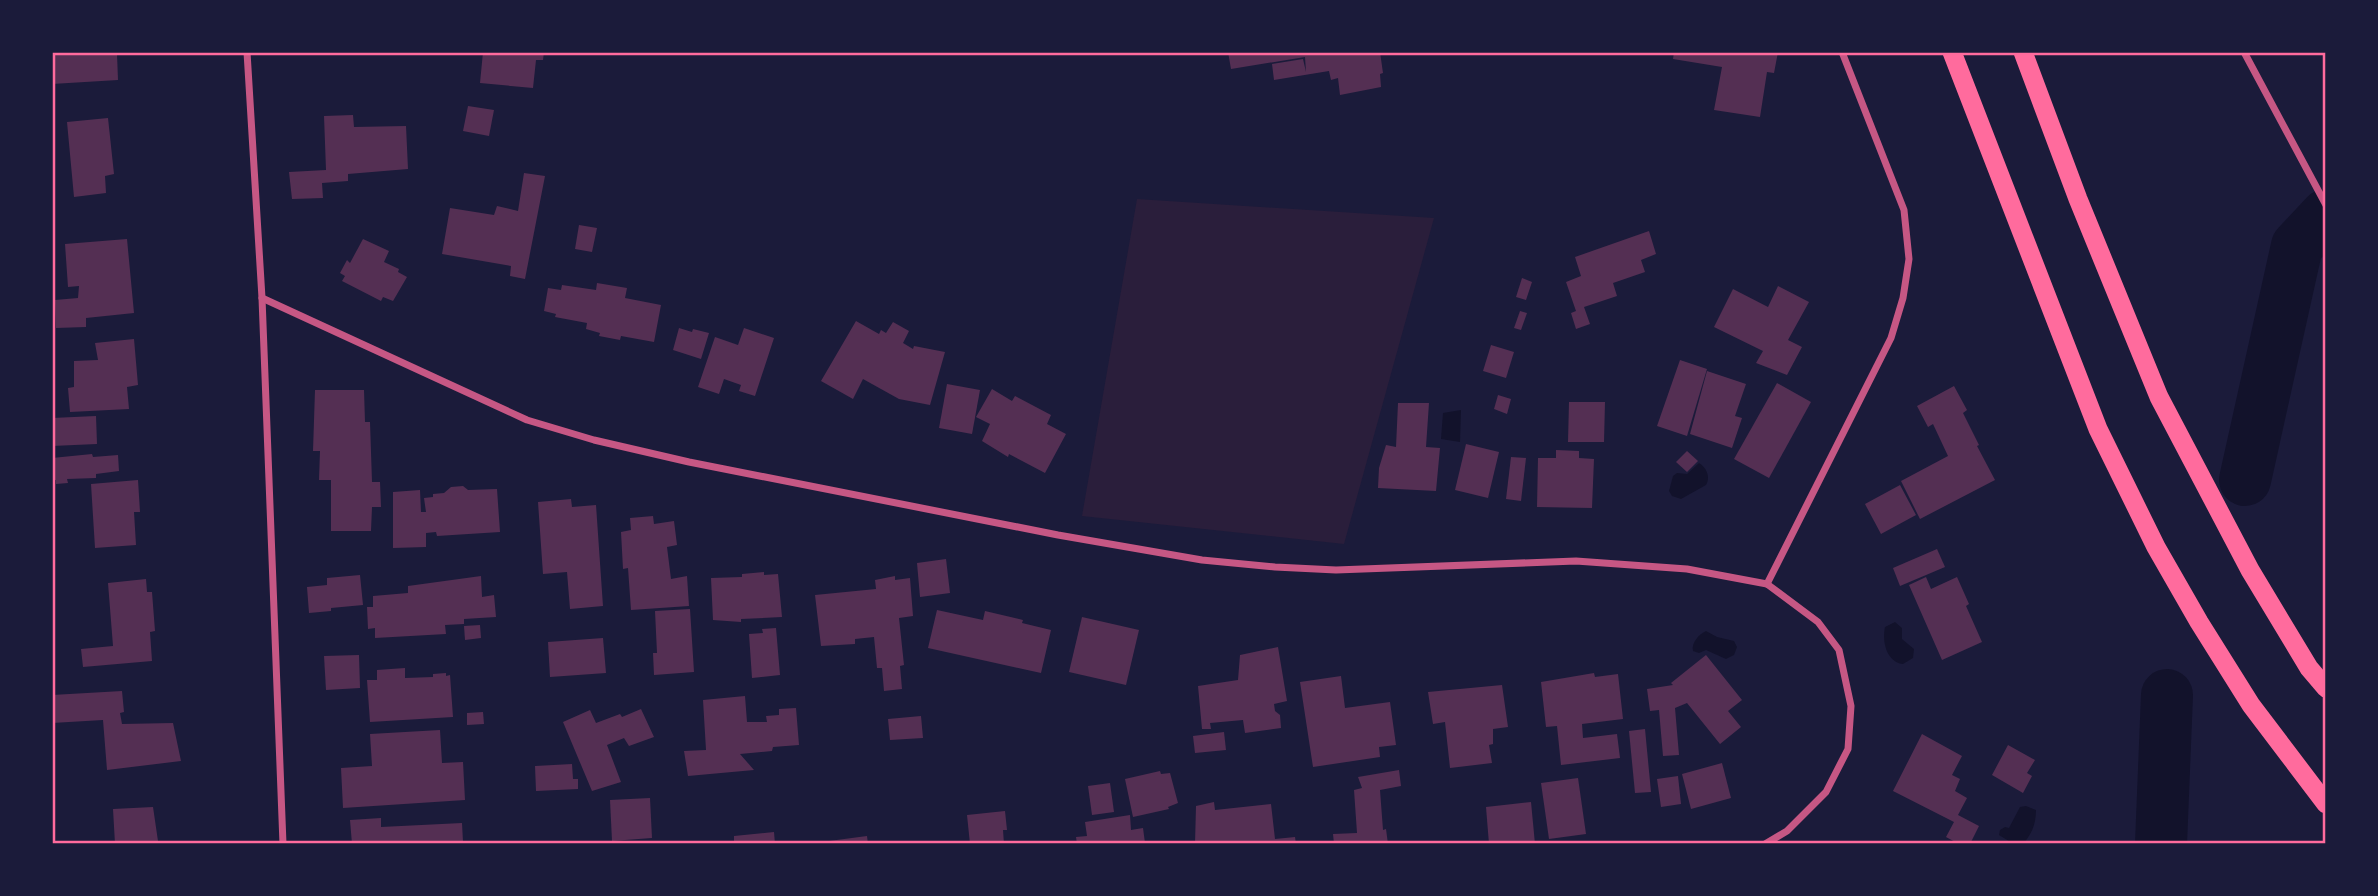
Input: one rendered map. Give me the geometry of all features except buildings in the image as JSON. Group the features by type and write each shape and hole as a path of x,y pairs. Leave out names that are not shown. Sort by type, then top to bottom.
{"highway":[{"path":"1952,52 2098,429 2156,547 2251,705 2326,804"},
{"path":"2023,52 2078,199 2159,397 2250,570 2309,668 2326,688"}],"street":[{"path":"247,52 262,298 283,844"},
{"path":"1767,584 1891,338 1903,298 1909,259 1904,210 1842,52"},
{"path":"2244,52 2326,205"},
{"path":"262,298 527,420 594,440 1058,535 1202,560 1275,567 1336,570 1576,561 1688,569 1767,584 1818,622 1839,650 1851,706 1848,749 1826,792 1787,831 1765,844"}],"shaded area":[{"path":"1137,199 1434,218 1344,544 1082,516"},
{"path":"1461,410 1460,442 1441,439 1443,413"},
{"path":"1699,463 1707,472 1706,485 1681,499 1672,496 1669,491 1673,476 1677,473 1687,474"},
{"path":"1895,622 1902,628 1902,639 1914,649 1913,658 1903,664 1893,659 1886,650 1885,627"},
{"path":"1706,631 1734,641 1737,647 1734,655 1726,659 1706,650 1699,653 1693,651 1696,639"},
{"path":"2020,807 2036,810 2036,815 2033,828 2024,843 2012,843 1999,835 2000,830 2009,828"}],"waterway":[{"path":"2245,480 2297,246 2326,215"},
{"path":"2161,844 2167,695"}]}
